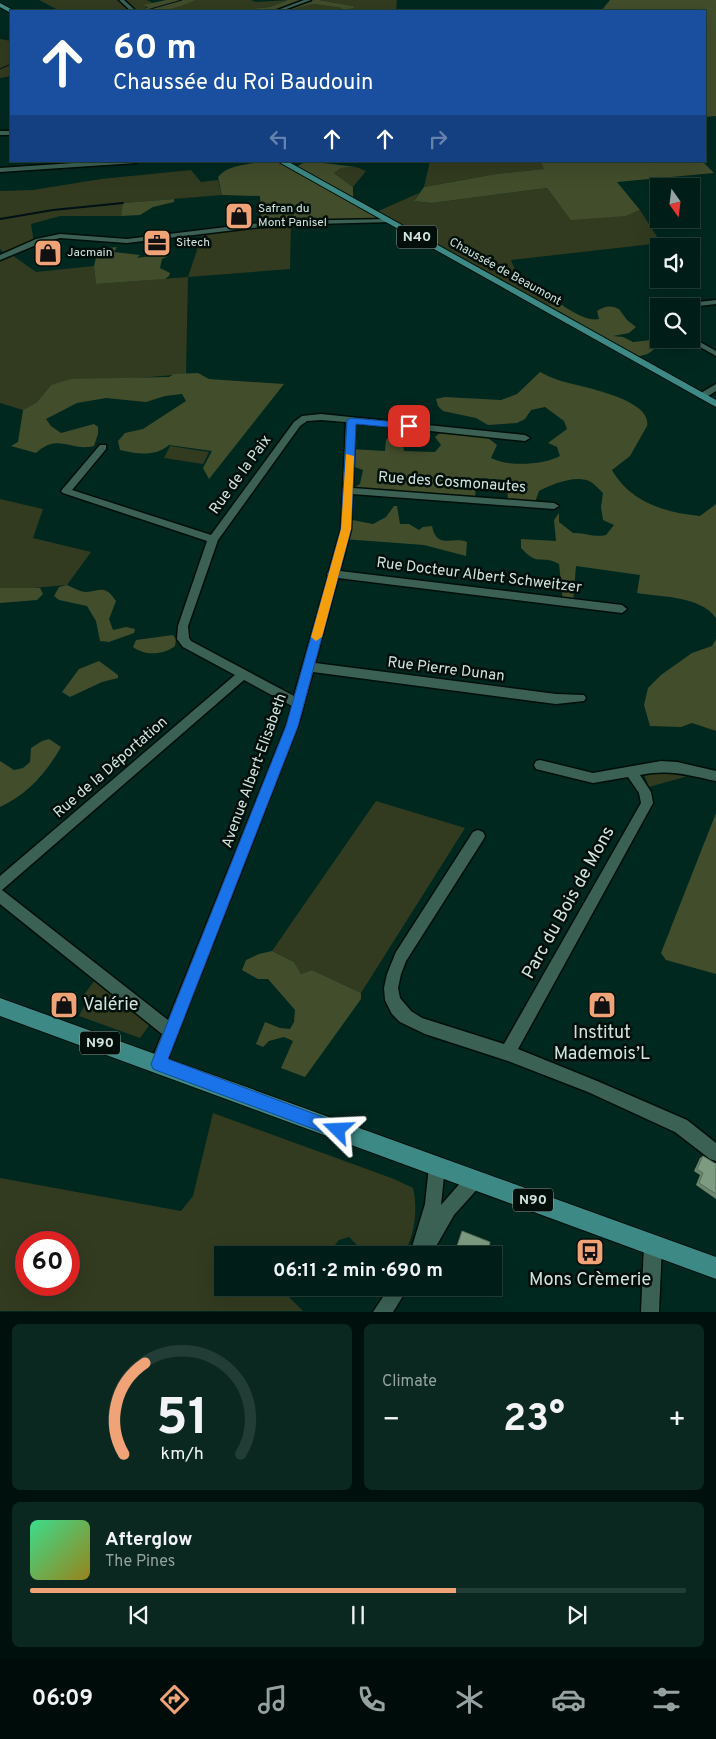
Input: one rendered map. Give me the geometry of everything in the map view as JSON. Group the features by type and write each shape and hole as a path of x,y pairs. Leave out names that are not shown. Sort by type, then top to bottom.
{"main road":[{"name":"Chaussée de Beaumont","path":"283,162 716,404"},
{"name":"N90","path":"0,1007 716,1268"}],"street":[{"path":"121,0 133,10"},
{"path":"280,10 309,0"},
{"path":"0,170 121,162"},
{"path":"0,258 39,241 65,235 127,241 269,224 389,221"},
{"path":"700,304 716,302"},
{"path":"700,345 716,354"},
{"path":"702,396 716,387"},
{"name":"Rue de la Paix","path":"298,704 187,644 183,639 183,626 213,539 297,424 305,418 351,420 525,438"},
{"name":"Avenue Albert-Elisabeth","path":"158,1064 289,736 309,667 332,574 346,529 351,420"},
{"path":"103,447 66,490 213,539"},
{"name":"Rue des Cosmonautes","path":"348,490 554,506"},
{"name":"Rue Docteur Albert Schweitzer","path":"332,574 622,609"},
{"name":"Rue Pierre Dunan","path":"309,667 556,699 580,698"},
{"name":"Rue de la Déportation","path":"0,885 244,674"},
{"path":"540,764 593,778 654,767 677,767 716,776"},
{"name":"Parc du Bois de Mons","path":"508,1053 647,803 645,792 631,771"},
{"path":"478,836 401,957 392,978 391,990 399,1011 410,1022 508,1053 592,1086 680,1126 716,1153"},
{"path":"0,896 170,1031"},
{"path":"422,1246 433,1204 437,1166"},
{"path":"425,1246 448,1209 475,1179"},
{"path":"650,1312 653,1245"},
{"path":"382,1312 393,1296"}],"green space":[{"path":"39,0 147,0 154,4 148,4 146,10 58,10"},
{"path":"166,0 196,0 164,10 145,9 148,7 143,5"},
{"path":"196,0 251,0 256,2 288,0 270,7 239,10 166,9"},
{"path":"288,0 319,0 353,6 354,8 342,10 342,8 313,4 290,10 239,10 270,7"},
{"path":"319,0 397,0 396,10 290,10 313,4 342,8 353,6"},
{"path":"610,0 716,0 716,116 706,117 706,10 602,10"},
{"path":"0,39 10,41 10,76 0,78"},
{"path":"260,162 283,162 294,168 305,162 315,162 356,167 341,168 334,173 353,187 353,202 389,221 261,224 260,196 222,195 218,177 227,170"},
{"path":"430,162 542,162 545,169 496,174 424,187"},
{"path":"541,162 703,162 714,173 617,182 640,210 626,216 571,220 547,188 432,203 414,201 424,187 496,174 544,169"},
{"path":"356,167 366,171 353,187 334,173 341,168"},
{"path":"191,170 201,182 218,180 222,195 124,203 121,216 60,216 31,224 34,243 12,255 36,272 94,266 96,284 188,277 186,374 51,385 37,402 23,410 0,403 0,258 5,254 0,249 0,191 33,190 101,179"},
{"path":"547,188 560,205 626,216 640,210 658,238 650,238 650,244 511,260 525,282 563,308 554,314 374,213 419,193 414,201 432,203"},
{"path":"174,199 174,202 153,207 140,215 121,216 123,203"},
{"path":"291,223 290,269 188,277 203,232"},
{"path":"117,247 114,252 140,255 137,258 166,254 168,256 162,259 160,268 170,273 169,276 165,279 96,284 94,266 98,249"},
{"path":"557,302 588,319 599,319 597,311 603,308 619,309 627,320 636,327 629,333 613,336 623,337 633,342 650,340 650,348 654,348 645,355 635,357 549,305"},
{"path":"540,372 558,380 612,395 638,408 646,416 647,426 630,456 612,470 620,481 639,498 662,509 700,516 716,504 716,618 701,605 691,601 637,593 640,575 576,566 573,603 563,602 559,564 553,561 532,558 521,548 521,539 556,541 554,520 559,513 559,522 573,533 597,536 606,535 614,525 603,520 601,507 603,493 591,482 572,479 544,488 539,491 534,505 508,503 507,480 476,478 475,501 348,491 360,484 363,470 349,465 350,449 385,451 386,440 396,428 401,429 404,451 435,452 441,445 435,437 440,433 488,438 497,445 491,458 507,463 536,463 560,456 557,447 548,443 567,429 564,421 545,407 531,410 525,419 517,423 488,425 476,418 443,411 438,406 436,399 445,397 501,400 517,394"},
{"path":"198,373 209,379 284,384 209,479 203,468 212,451 169,445 164,449 146,454 120,450 118,441 125,433 143,429 186,401 182,394 165,396 146,402 106,398 77,403 46,419 51,426 61,433 94,424 98,427 98,434 94,446 79,447 58,443 44,447 36,453 11,446 18,442 23,410 37,402 51,385 71,379 169,377 174,374"},
{"path":"170,446 209,452 203,464 164,458"},
{"path":"0,499 43,509 33,538 91,552 67,585 0,591"},
{"path":"394,506 397,506 400,524 409,524 419,530 423,527 432,526 437,538 441,540 467,542 466,556 424,545 343,539 347,519 373,524 386,517"},
{"path":"67,585 84,592 105,590 109,592 116,601 109,619 113,630 126,627 135,629 134,633 109,642 100,641 96,621 87,606 59,600 54,596 59,587"},
{"path":"0,588 40,588 43,594 37,600 0,603"},
{"path":"173,635 176,639 175,646 160,653 143,652 133,647 136,640"},
{"path":"716,639 716,731 692,723 681,727 650,726 644,705 648,688 661,675 692,653 712,646"},
{"path":"99,661 118,675 118,678 102,682 70,697 62,692 79,669"},
{"path":"49,739 61,747 49,766 28,789 0,807 0,761 14,770 23,768 30,762 31,748"},
{"path":"642,769 691,774 692,777 688,776 649,787"},
{"path":"376,801 465,828 361,993 312,970 301,974 294,962 272,951"},
{"path":"716,813 716,974 666,960 661,953"},
{"path":"272,951 294,962 301,974 312,970 361,993 361,999 305,1077 281,1068 293,1041 284,1037 269,1041 263,1047 256,1044 265,1022 280,1028 290,1029 294,1022 295,1010 268,979 258,979 242,970 246,960"},
{"path":"98,976 153,1020 140,1038 79,1016 88,998 83,996"},
{"path":"213,1113 394,1179 413,1188 415,1205 413,1232 407,1246 358,1246 349,1237 339,1240 334,1246 214,1246 214,1296 288,1296 303,1311 0,1311 0,1178 181,1211 193,1196"}],"building":[{"path":"703,1156 716,1164 716,1194 699,1183 703,1173 697,1169"},
{"path":"462,1231 490,1242 489,1246 457,1246"}],"waterway":[{"path":"147,10 182,0"},
{"path":"0,69 10,64"},
{"path":"0,219 53,210 123,203"}],"slow traffic":[{"path":"316,637 346,529 350,456"}],"place":[{"name":"Safran du Mont Panisel","path":"239,216"},
{"name":"Sitech","path":"157,243"},
{"name":"Jacmain","path":"48,253"},
{"name":"Valérie","path":"64,1005"},
{"name":"Institut Mademois’L","path":"602,1005"},
{"name":"Mons Crèmerie","path":"590,1252"}],"route":[{"path":"338,1130 158,1064 292,726 332,574 346,529 351,420 409,426"}]}
